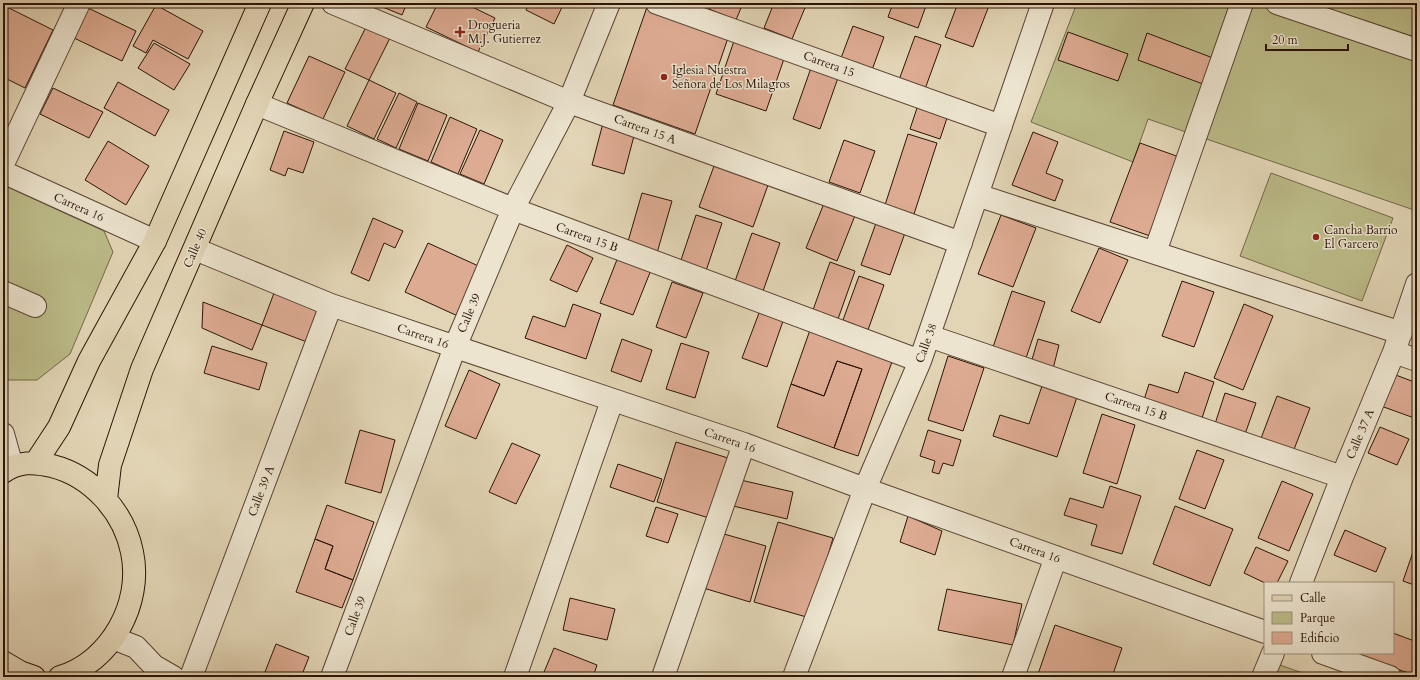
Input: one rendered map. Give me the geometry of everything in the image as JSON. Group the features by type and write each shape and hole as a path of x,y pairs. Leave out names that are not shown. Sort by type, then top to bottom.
{"main road":[{"path":"36,462 59,427 89,361 155,240 260,3"},
{"name":"Calle 40","path":"106,499 110,465 142,369 257,104 303,3"},
{"path":"8,469 36,462 63,468 86,481 106,499 123,524 132,552 134,582 127,611 113,638 102,652 88,663 72,673 60,677"},
{"path":"3,663 20,672 34,677"}],"street":[{"path":"3,164 79,3"},
{"name":"Carrera 15 A","path":"333,3 569,102 961,242"},
{"name":"Calle 39","path":"332,677 455,347 513,209 569,102 609,3"},
{"name":"Carrera 15","path":"657,3 1001,126"},
{"path":"1155,252 1242,3"},
{"path":"1277,3 1417,50"},
{"name":"Calle 38","path":"794,677 865,489 920,361 1001,126 1041,4"},
{"name":"Carrera 15 B","path":"257,104 513,209 920,361"},
{"name":"Carrera 16","path":"3,172 155,240"},
{"path":"977,195 1155,252 1397,343 1417,360"},
{"name":"Carrera 16","path":"195,249 331,305 612,401 744,444 865,489 1264,632"},
{"name":"Calle 37 A","path":"1301,582 1342,477 1397,343 1417,284"},
{"path":"3,292 35,306"},
{"name":"Calle 39 A","path":"191,677 331,305"},
{"name":"Carrera 15 B","path":"929,336 1342,477"},
{"path":"515,677 612,401"},
{"path":"3,434 8,469"},
{"path":"663,677 744,444"},
{"path":"1012,677 1056,557"},
{"path":"113,638 136,647 154,666 173,677"},
{"path":"1263,677 1273,654"},
{"path":"1326,654 1390,677"}],"green space":[{"path":"1077,3 1417,3 1417,211 1148,119 1133,162 1031,122"},
{"name":"Cancha Barrio El Garcero","path":"1271,173 1393,218 1362,301 1240,256"},
{"path":"3,185 104,231 113,252 70,354 37,380 3,380"},
{"path":"1277,664 1314,677 1272,677"}],"building":[{"path":"373,3 407,3 402,15"},
{"path":"438,3 464,3 495,18 478,52 426,27"},
{"path":"529,3 564,3 554,24 526,10"},
{"path":"712,3 743,3 736,20 709,9"},
{"path":"774,3 807,3 792,39 764,28"},
{"path":"893,3 927,3 918,28 888,17"},
{"path":"958,3 990,3 973,47 945,37"},
{"path":"3,5 53,30 25,88 3,77"},
{"path":"156,5 203,31 188,59 153,40 146,53 133,46"},
{"path":"647,7 729,35 695,134 613,105"},
{"path":"88,8 136,31 122,61 74,38"},
{"path":"853,26 884,37 872,70 841,58"},
{"path":"366,27 390,38 369,80 345,69"},
{"path":"1068,32 1128,54 1118,81 1058,60"},
{"path":"1147,33 1213,58 1203,84 1138,60"},
{"path":"915,36 941,45 925,89 899,80"},
{"path":"735,38 785,56 766,111 716,94"},
{"path":"154,43 190,64 174,90 138,68"},
{"path":"309,56 345,72 323,119 287,103"},
{"path":"812,65 839,75 820,129 793,119"},
{"path":"369,80 396,93 374,139 347,126"},
{"path":"118,82 169,110 155,136 104,108"},
{"path":"53,88 103,112 89,138 40,114"},
{"path":"399,93 417,102 396,148 377,139"},
{"path":"418,103 447,115 428,161 399,149"},
{"path":"918,105 948,115 940,139 910,129"},
{"path":"450,117 477,129 458,174 431,162"},
{"path":"603,123 635,132 624,174 592,165"},
{"path":"480,130 503,140 484,184 460,174"},
{"path":"284,131 314,142 303,173 288,168 285,176 270,170"},
{"path":"1033,132 1058,142 1046,173 1063,180 1055,201 1012,185"},
{"path":"908,134 937,143 914,214 885,205"},
{"path":"844,140 875,151 860,193 829,182"},
{"path":"108,141 149,166 126,205 85,180"},
{"path":"1140,143 1182,158 1153,237 1110,222"},
{"path":"714,166 768,185 753,227 699,207"},
{"path":"642,193 672,201 657,253 627,245"},
{"path":"825,201 856,213 837,261 806,248"},
{"path":"696,215 722,223 706,271 680,263"},
{"path":"1001,215 1036,228 1013,287 978,274"},
{"path":"373,218 403,231 395,248 384,243 369,281 351,273"},
{"path":"876,223 905,233 890,275 861,265"},
{"path":"752,233 780,243 762,294 734,284"},
{"path":"428,243 485,269 460,317 405,292"},
{"path":"567,245 593,258 577,292 550,280"},
{"path":"1099,248 1128,260 1100,323 1071,311"},
{"path":"618,257 651,270 633,315 600,303"},
{"path":"830,262 855,271 838,319 813,310"},
{"path":"859,276 884,285 868,330 843,320"},
{"path":"1182,281 1214,292 1194,347 1162,336"},
{"path":"672,282 703,293 686,338 656,327"},
{"path":"1012,291 1045,302 1025,361 992,350"},
{"path":"274,293 319,310 307,342 262,325"},
{"path":"203,302 262,325 252,350 202,328"},
{"path":"573,304 601,314 586,359 525,338 533,316 565,327"},
{"path":"1244,304 1273,316 1243,390 1214,378"},
{"path":"759,313 783,321 767,367 742,358"},
{"path":"810,330 893,359 858,456 834,448 862,369 837,361 824,396 791,384"},
{"path":"622,339 652,350 641,382 611,371"},
{"path":"1038,339 1059,345 1053,369 1031,363"},
{"path":"681,343 709,352 695,398 666,389"},
{"path":"212,346 267,363 259,390 204,373"},
{"path":"948,356 984,368 963,431 928,420"},
{"path":"837,361 862,369 834,448 777,427 791,384 824,396"},
{"path":"469,370 500,384 476,439 445,426"},
{"path":"1185,372 1214,382 1201,421 1143,403 1149,384 1178,393"},
{"path":"1393,374 1417,383 1417,419 1381,406"},
{"path":"1042,386 1077,397 1057,457 993,436 1000,415 1029,424"},
{"path":"1225,393 1256,403 1244,437 1214,427"},
{"path":"1277,396 1310,408 1293,452 1260,441"},
{"path":"1102,414 1135,425 1117,484 1083,473"},
{"path":"1380,427 1409,439 1397,465 1368,453"},
{"path":"360,430 395,440 381,493 345,483"},
{"path":"928,430 961,440 953,466 943,463 939,474 932,472 935,461 920,456"},
{"path":"676,442 728,458 709,518 657,502"},
{"path":"512,443 540,455 516,504 489,492"},
{"path":"1197,450 1224,460 1205,509 1179,499"},
{"path":"618,464 662,479 654,502 610,487"},
{"path":"736,479 793,492 787,519 729,505"},
{"path":"1282,481 1313,494 1289,551 1258,538"},
{"path":"1110,486 1141,496 1122,554 1091,545 1097,525 1064,515 1070,498 1103,508"},
{"path":"327,505 374,522 353,580 325,569 333,546 315,539"},
{"path":"1175,506 1233,529 1210,586 1153,564"},
{"path":"656,507 678,514 668,543 646,536"},
{"path":"908,516 942,531 935,555 900,542"},
{"path":"778,522 833,538 810,618 754,602"},
{"path":"1345,530 1386,548 1376,572 1334,555"},
{"path":"717,532 766,546 750,602 700,587"},
{"path":"315,539 333,546 325,569 353,580 342,608 296,592"},
{"path":"1256,547 1288,561 1278,582 1264,583 1244,573"},
{"path":"1413,552 1417,554 1417,586 1403,581"},
{"path":"947,589 1022,604 1013,645 938,630"},
{"path":"570,598 615,609 607,640 563,630"},
{"path":"1055,625 1122,648 1112,677 1037,677"},
{"path":"1394,633 1417,642 1417,676 1359,656 1360,654 1394,654"},
{"path":"276,644 309,657 301,677 263,677"},
{"path":"554,648 597,665 593,677 542,677"}],"place":[{"name":"Drogueria M.J. Gutierrez","path":"460,32"},
{"name":"Iglesia Nuestra Señora de Los Milagros","path":"664,77"},
{"name":"Cancha Barrio El Garcero","path":"1316,237"}]}
